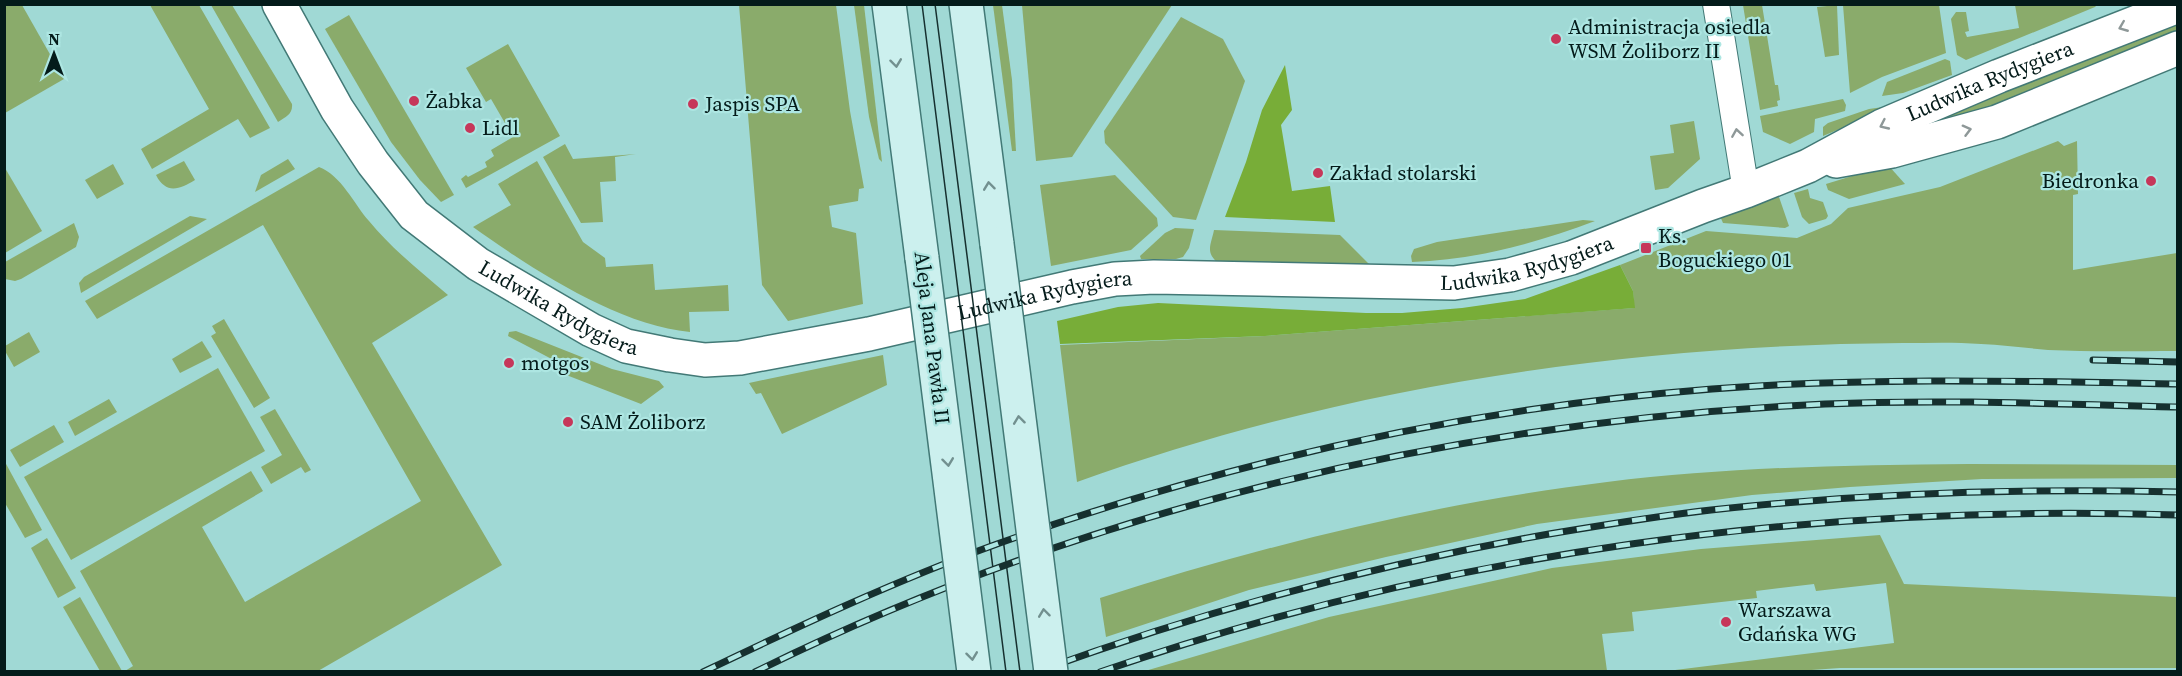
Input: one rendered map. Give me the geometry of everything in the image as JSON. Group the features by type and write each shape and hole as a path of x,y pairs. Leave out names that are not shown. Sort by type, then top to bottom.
{"main road":[{"name":"Aleja Jana Pawła II","path":"889,4 974,672"},
{"path":"966,4 1051,672"}],"street":[{"name":"Ludwika Rydygiera","path":"279,4 337,109 373,163 414,215 478,264 591,330 626,345 705,360 752,356 869,334 1115,279 1154,277 1454,283 1510,275 1571,258 1746,191 1808,166 1882,126 1999,76 2178,6"},
{"path":"1716,4 1746,191"},
{"name":"Ludwika Rydygiera","path":"1808,166 1892,151 1997,122 2178,48"}],"green space":[{"path":"5,4 22,5 64,79 5,113"},
{"path":"2015,4 2097,5 1966,60 1957,55 1951,19 1956,12 1966,12 1969,31 1965,32 1967,37 2019,28"},
{"path":"150,5 199,5 270,128 250,138 238,119 152,169 141,149 209,109"},
{"path":"211,5 232,5 292,104 290,113 278,122"},
{"path":"739,5 836,5 850,111 864,188 859,189 858,201 829,206 832,227 856,233 863,304 788,321 762,285"},
{"path":"854,5 864,5 882,162 879,159 869,117"},
{"path":"993,5 1002,5 1012,80 1016,151 1012,151"},
{"path":"1022,5 1172,5 1072,157 1036,161"},
{"path":"1743,5 1762,5 1775,85 1778,85 1780,100 1777,101 1778,106 1760,110"},
{"path":"1837,5 1839,55 1825,57 1817,7"},
{"path":"1843,5 1939,5 1946,53 1882,77 1850,93"},
{"path":"349,15 454,195 441,202 420,180 391,142 325,29"},
{"path":"1181,17 1223,39 1245,81 1196,220 1173,217 1105,143 1104,131"},
{"path":"2177,23 2177,34 1974,116 1911,129"},
{"path":"508,44 560,136 466,188 461,179 487,167 485,162 494,156 491,150 513,137 491,99 486,102 466,68"},
{"path":"1945,59 1950,61 1952,75 1903,93 1882,96 1887,82"},
{"path":"1285,65 1292,110 1281,125 1292,191 1330,186 1335,222 1225,217 1246,162 1262,110"},
{"path":"1843,99 1846,105 1845,111 1815,119 1814,132 1790,144 1763,132 1760,116"},
{"path":"1897,105 1823,136 1823,127 1828,123 1869,109"},
{"path":"1694,121 1700,159 1668,188 1655,190 1650,156 1674,153 1670,125"},
{"path":"2058,141 2064,146 2077,141 2078,194 2073,195 2073,270 2177,253 2177,351 2064,351 1971,343 1903,343 1693,352 1588,363 1484,378 1380,397 1278,420 1177,449 1077,482 1060,345 1265,336 1634,308 1633,291 1620,265 1706,231 1797,238 1831,224 1848,208 1940,187"},
{"path":"565,144 573,159 636,154 615,157 616,181 600,182 603,222 581,223 543,157"},
{"path":"288,159 295,169 255,192 261,175"},
{"path":"184,161 195,180 184,186 169,188 156,175"},
{"path":"537,161 583,242 605,258 606,267 653,264 655,290 728,285 729,311 689,312 690,332 634,319 576,293 548,277 473,227 511,205 498,184"},
{"path":"113,164 124,184 97,199 85,180"},
{"path":"1888,165 1905,184 1849,199 1828,190 1826,184"},
{"path":"319,167 341,183 363,214 387,241 448,295 372,343 502,565 318,671 125,671 133,666 80,571 251,471 263,491 202,527 245,602 421,501 263,225 97,319 85,301"},
{"path":"5,168 42,231 4,253"},
{"path":"1115,175 1157,218 1158,226 1131,250 1051,266 1040,185"},
{"path":"1808,189 1810,198 1823,202 1828,216 1826,219 1809,224 1802,217 1794,193"},
{"path":"1779,197 1789,226 1785,228 1723,223 1720,216"},
{"path":"190,216 207,219 81,293 79,283 84,277"},
{"path":"1583,220 1595,221 1505,249 1459,258 1412,262 1411,256 1414,249 1437,242"},
{"path":"74,223 79,237 76,247 21,279 15,281 5,279 5,262"},
{"path":"1175,228 1194,229 1189,248 1183,257 1141,259 1140,256 1165,233"},
{"path":"1214,230 1340,235 1370,265 1218,263 1210,252"},
{"path":"1620,265 1633,291 1635,308 1265,336 1060,344 1057,321 1118,307 1158,303 1366,313 1402,313 1462,308 1525,299"},
{"path":"224,319 270,398 254,408 211,336 216,333 212,326"},
{"path":"516,331 612,369 659,381 664,387 641,404 556,371 563,365 508,336 509,332"},
{"path":"29,332 40,352 14,367 5,351 5,346"},
{"path":"202,341 212,357 180,373 172,359"},
{"path":"883,355 887,385 782,434 761,393 756,394 749,383"},
{"path":"218,368 265,451 71,560 24,477"},
{"path":"109,399 117,412 75,436 68,422"},
{"path":"275,409 311,470 305,473 301,467 271,484 261,467 282,455 260,417"},
{"path":"54,425 64,442 20,467 10,450"},
{"path":"5,462 42,530 25,538 5,503"},
{"path":"1969,464 2177,465 2177,478 1982,479 1850,487 1752,495 1537,524 1249,590 1106,637 1100,598 1225,560 1415,514 1543,491 1652,477 1788,468"},
{"path":"1880,535 1904,584 2177,597 2177,668 1840,668 1783,672 1667,671 1894,643 1886,583 1816,591 1814,584 1756,591 1757,598 1632,612 1634,631 1602,634 1607,671 1145,671 1329,617 1552,568 1701,549"},
{"path":"47,538 76,588 58,598 31,548"},
{"path":"80,597 122,671 100,671 63,607"}],"tram line":[{"path":"922,4 1006,672"},
{"path":"935,4 1020,672"}],"railway":[{"path":"2093,360 2178,362"},
{"path":"703,672 885,588 997,544 1171,488 1260,464 1439,425 1621,398 1770,385 1886,381 2178,384"},
{"path":"755,672 881,614 1010,563 1142,520 1276,483 1412,453 1549,430 1687,414 1825,404 1957,402 2178,407"},
{"path":"1036,672 1162,629 1354,575 1484,546 1610,524 1711,510 1827,499 2002,491 2178,492"},
{"path":"1100,672 1231,630 1363,595 1497,566 1632,544 1767,528 1904,518 2041,513 2178,515"}],"place":[{"name":"Administracja osiedla WSM Żoliborz II","path":"1556,39"},
{"name":"Żabka","path":"414,101"},
{"name":"Jaspis SPA","path":"693,104"},
{"name":"Lidl","path":"470,128"},
{"name":"Zakład stolarski","path":"1318,173"},
{"name":"Biedronka","path":"2151,181"},
{"name":"Ks. Boguckiego 01","path":"1646,248"},
{"name":"motgos","path":"509,363"},
{"name":"SAM Żoliborz","path":"568,422"},
{"name":"Warszawa Gdańska WG","path":"1726,622"}]}
